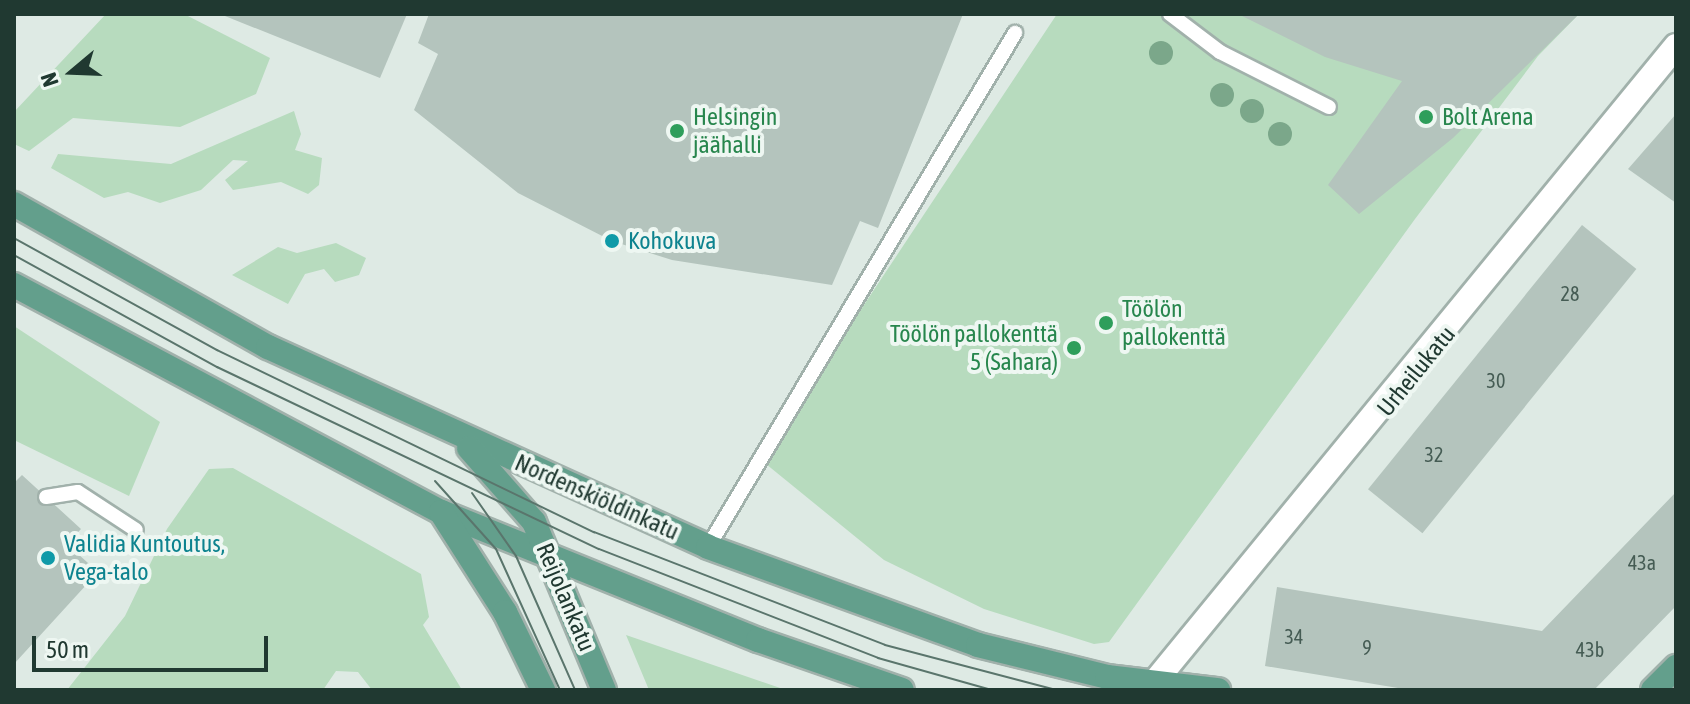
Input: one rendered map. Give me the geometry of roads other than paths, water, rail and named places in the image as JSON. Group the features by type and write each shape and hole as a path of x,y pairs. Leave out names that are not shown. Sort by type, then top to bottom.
{"main road":[{"name":"Nordenskiöldinkatu","path":"14,204 164,293 458,437 708,547 900,622 1151,687 1218,690"},
{"path":"14,285 441,512 556,562 902,690"},
{"name":"Reijolankatu","path":"458,437 504,480 556,562 604,690"},
{"path":"441,512 505,612 543,690"},
{"path":"1653,690 1676,667"}],"street":[{"name":"Urheilukatu","path":"1151,687 1673,54"}],"lane":[{"path":"1170,14 1220,52 1329,107"},
{"path":"708,547 1015,33"},
{"path":"46,497 78,492 136,530"}],"tram line":[{"path":"14,238 217,350 594,532 885,645 1056,690"},
{"path":"14,255 217,367 599,549 878,658 992,690"},
{"path":"435,481 496,549 560,690"},
{"path":"472,493 516,556 575,690"}],"place":[{"name":"Bolt Arena","path":"1426,117"},
{"name":"Helsingin jäähalli","path":"677,131"},
{"name":"Kohokuva","path":"612,241"},
{"name":"Töölön pallokenttä","path":"1106,323"},
{"name":"Töölön pallokenttä 5 (Sahara)","path":"1074,348"},
{"name":"Validia Kuntoutus, Vega-talo","path":"48,558"}]}
